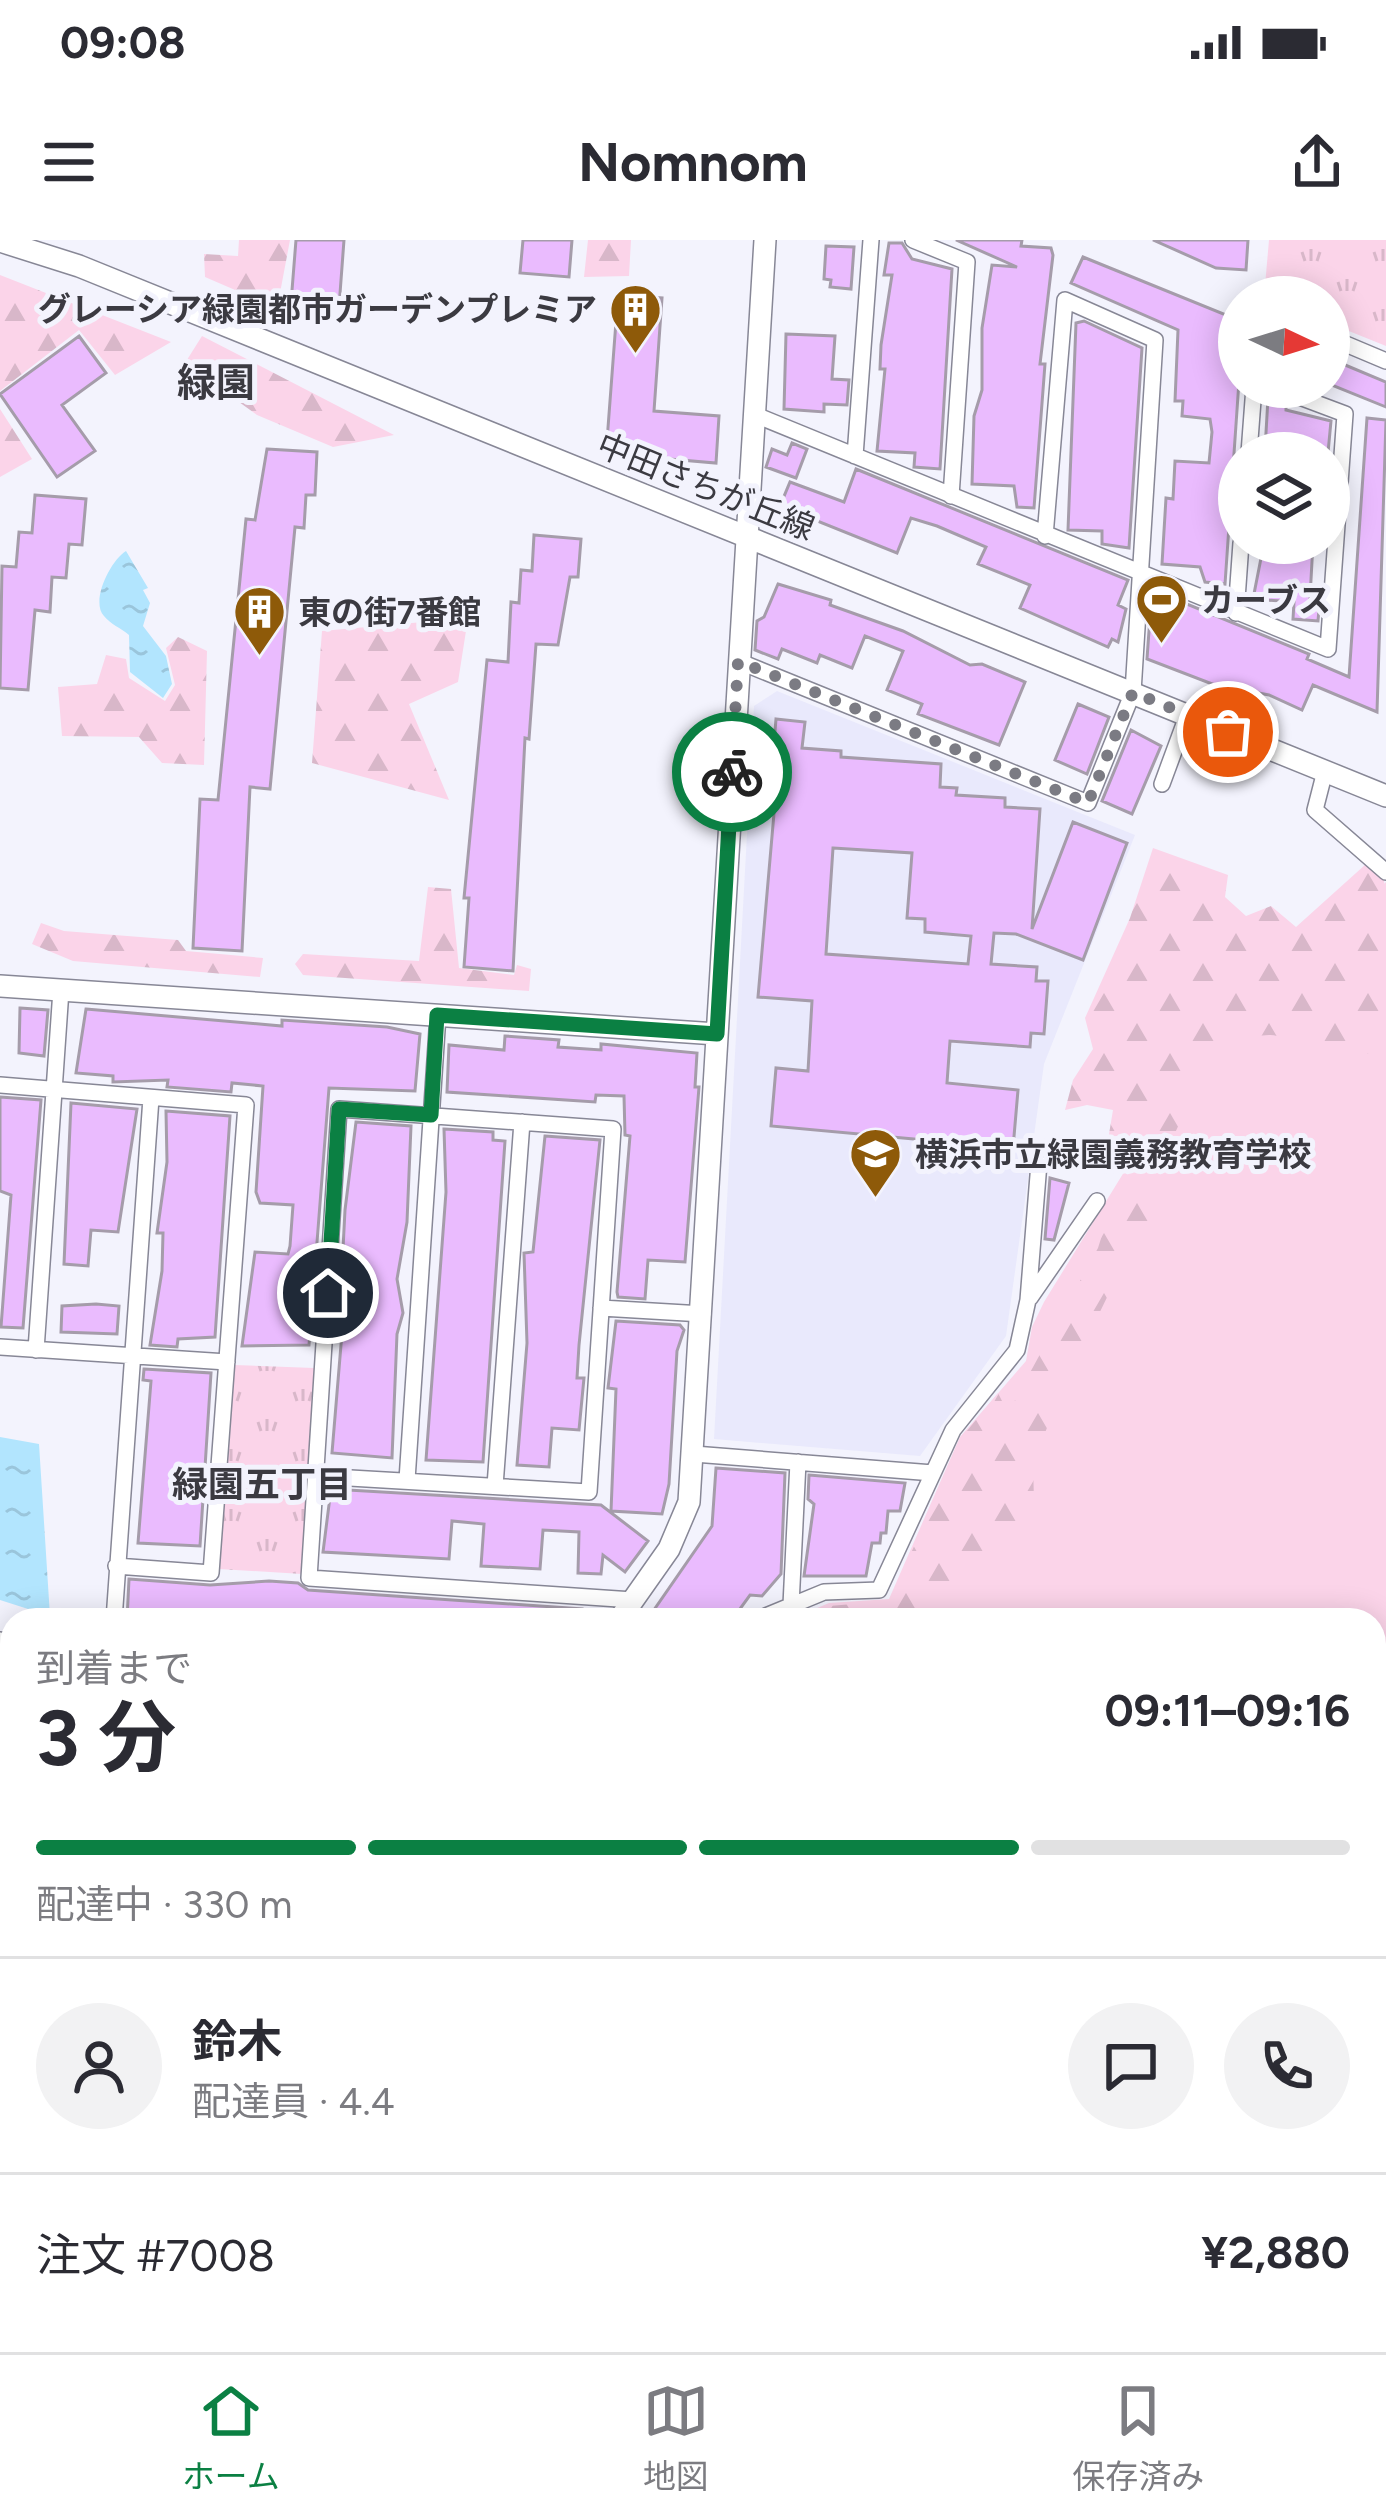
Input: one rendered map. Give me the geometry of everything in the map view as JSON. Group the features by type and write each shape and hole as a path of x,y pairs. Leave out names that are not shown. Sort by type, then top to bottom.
{"street":[{"path":"627,1608 681,1525 694,1454 765,240"},
{"path":"855,456 871,240"},
{"path":"913,240 967,262 950,496"},
{"name":"中田さちが丘線","path":"0,242 80,266 1386,796"},
{"path":"738,661 1088,803 1133,692 1155,340 1065,300 1046,536"},
{"path":"1350,346 1386,361"},
{"path":"753,414 1328,650 1345,414 1329,408"},
{"path":"1236,613 1240,564"},
{"path":"1162,784 1187,716"},
{"path":"1325,771 1316,809 1386,872"},
{"path":"0,986 717,1034"},
{"path":"36,1350 61,990"},
{"path":"406,1480 437,1015"},
{"path":"0,1085 245,1105 211,1573 116,1566"},
{"path":"114,1608 151,1098"},
{"path":"316,1476 589,1492 613,1129 339,1109 309,1579 633,1600"},
{"path":"495,1486 522,1122"},
{"path":"784,1608 824,1592 879,1589 953,1430 1017,1350 1028,1300 1039,1163"},
{"path":"1028,1300 1097,1201"},
{"path":"601,1308 703,1314"},
{"path":"0,1347 227,1362"},
{"path":"694,1454 933,1473"},
{"path":"791,1605 797,1462"}],"shaded area":[{"name":"横浜市立緑園義務教育学校","path":"777,691 1135,835 1044,1064 1006,1336 920,1456 714,1439 754,706"}],"green space":[{"path":"239,240 290,240 280,293 242,293 205,277 204,254 238,256"},
{"path":"588,240 631,240 629,276 584,277"},
{"path":"1269,240 1386,240 1386,346 1350,331 1350,276 1266,276"},
{"path":"0,275 171,342 115,375 79,330 0,391"},
{"path":"202,336 394,435 333,447 257,415 185,363"},
{"path":"0,409 32,459 0,477"},
{"path":"468,618 458,682 409,704 449,800 312,763 322,631"},
{"path":"178,637 207,651 204,765 162,763 139,737 62,736 58,687 97,684 106,655 126,659 129,678 165,701 175,685 166,648"},
{"path":"1153,848 1228,875 1225,897 1246,916 1271,906 1296,927 1366,864 1384,867 1386,1057 1374,1051 1339,1065 1295,1042 1269,1035 1244,1040 1224,1052 1208,1070 1148,1180 1149,1195 1160,1209 1130,1250 1062,1390 1033,1463 1034,1502 1018,1540 966,1573 956,1600 944,1608 824,1608 890,1601 962,1437 998,1393 1008,1413 1098,1248 1118,1184 1130,1166 1106,1152 1113,1110 1087,1105 1065,1110 1073,1080 1093,1049 1085,1018 1130,918"},
{"path":"1386,882 1386,1608 817,1608 889,1599 960,1437 1026,1361 1032,1327 1044,1302 1198,1052"},
{"path":"428,887 451,889 459,968 514,975 517,965 531,969 529,991 303,975 295,964 303,954 419,961"},
{"path":"41,923 64,931 178,940 186,951 263,958 260,977 73,961 32,944"},
{"path":"234,1365 314,1368 302,1574 219,1569"}],"water":[{"path":"126,551 148,588 143,590 150,603 143,626 166,656 172,684 163,698 130,672 129,635 100,609 104,581"},
{"path":"0,1437 39,1444 49,1608 25,1608 0,1600"}],"building":[{"path":"296,240 344,240 339,307 291,303"},
{"path":"523,240 572,240 569,277 520,273"},
{"path":"956,240 1022,240 1021,246 1051,248 1034,508 1017,507 1014,486 972,484 974,416 982,390 982,328 992,265 1017,267"},
{"path":"1153,240 1248,240 1246,270 1216,268"},
{"path":"889,243 902,243 912,259 952,269 940,469 914,467 915,453 877,451 885,369 880,369 881,345 892,275 884,275"},
{"path":"826,246 854,247 851,289 830,287 831,280 824,279"},
{"path":"1083,257 1218,312 1218,408 1237,408 1235,432 1218,432 1218,564 1226,564 1225,584 1205,582 1200,567 1162,564 1166,498 1173,499 1175,461 1209,463 1212,432 1210,419 1182,416 1183,401 1175,401 1178,330 1071,283"},
{"name":"グレーシア緑園都市ガーデンプレミア","path":"618,295 662,298 654,411 719,416 716,463 646,457 607,441"},
{"path":"1084,321 1142,348 1129,548 1102,544 1102,531 1068,530 1076,323"},
{"path":"786,334 835,336 832,379 849,380 847,405 824,404 824,412 784,409"},
{"path":"79,336 106,373 62,405 95,451 57,477 0,394"},
{"path":"1350,367 1386,382 1386,407 1350,392"},
{"path":"1267,408 1286,408 1331,421 1330,432 1266,432"},
{"path":"1367,418 1386,420 1377,712 1313,685 1302,710 1269,695 1248,691 1246,697 1147,659 1150,617 1160,593 1309,654 1307,659 1349,677"},
{"path":"792,443 807,449 796,478 766,467 772,449 787,455"},
{"path":"267,449 317,452 315,495 306,495 304,528 295,527 270,789 250,787 242,951 193,948 200,799 218,800 246,519 255,520"},
{"path":"856,469 1128,580 1118,605 1126,609 1118,642 1112,639 1108,647 1020,608 1030,585 978,564 986,547 937,526 911,518 897,553 780,506 790,482 844,502"},
{"path":"35,495 86,499 82,545 69,544 66,578 52,577 50,612 35,610 28,690 0,688 2,566 16,567 19,532 32,533"},
{"path":"534,535 581,539 578,577 570,577 558,645 536,644 529,739 525,738 513,971 464,967 469,898 464,898 487,660 508,662 511,602 519,603 521,570 532,571"},
{"path":"1260,564 1312,564 1310,598 1320,598 1318,621 1293,619 1294,602 1253,599"},
{"path":"778,584 831,600 830,605 903,631 970,665 982,664 1025,682 999,745 918,714 922,704 887,690 903,651 865,636 852,668 820,655 817,663 782,649 778,659 755,650 757,621 764,617"},
{"path":"1078,704 1109,717 1087,774 1055,760"},
{"path":"776,719 805,722 802,748 841,751 841,757 941,764 940,787 957,788 956,795 1005,798 1005,807 1040,809 1032,929 1073,822 1127,843 1083,960 1016,934 994,933 991,964 1037,967 1036,981 1048,981 1044,1034 1031,1033 1030,1047 950,1041 947,1083 1018,1090 1013,1148 771,1126 776,1068 808,1071 812,1001 758,997 777,779 771,778","holes":["833,848 912,853 907,918 925,919 925,932 971,936 968,964 826,954"]},
{"path":"1131,730 1161,746 1132,814 1102,801"},
{"path":"20,1008 48,1010 44,1056 19,1053"},
{"path":"86,1009 282,1026 282,1020 387,1027 420,1034 415,1091 329,1088 309,1345 242,1346 255,1252 288,1254 290,1246 293,1205 260,1203 256,1192 263,1086 232,1083 231,1092 167,1087 168,1080 113,1082 113,1076 76,1073"},
{"path":"505,1036 559,1040 558,1047 601,1050 601,1044 697,1053 695,1087 699,1087 685,1262 648,1260 645,1299 618,1297 617,1292 630,1136 625,1135 624,1096 596,1095 595,1102 447,1092 449,1045 504,1050"},
{"path":"0,1097 41,1100 23,1328 1,1327 11,1195 0,1191"},
{"path":"71,1103 137,1109 118,1232 91,1230 88,1266 64,1264"},
{"path":"166,1111 230,1116 215,1337 178,1339 177,1347 150,1345 162,1271 163,1233 157,1233 167,1162"},
{"path":"356,1122 411,1126 407,1222 397,1279 403,1313 397,1334 392,1458 332,1453 348,1261 343,1249 345,1210"},
{"path":"444,1129 493,1132 493,1140 505,1141 483,1462 426,1460 446,1192"},
{"path":"545,1136 600,1140 579,1345 577,1378 584,1378 579,1430 552,1428 549,1467 517,1465 527,1343 524,1253 533,1252"},
{"path":"1050,1178 1069,1183 1054,1240 1045,1239"},
{"path":"62,1306 119,1306 117,1334 61,1332"},
{"path":"616,1321 680,1325 684,1330 677,1351 669,1484 662,1514 611,1511 616,1389 608,1388"},
{"path":"144,1369 211,1373 200,1546 138,1543 151,1381 143,1380"},
{"path":"716,1468 785,1473 781,1574 762,1596 750,1595 741,1608 655,1608 712,1526"},
{"path":"809,1475 905,1483 900,1511 888,1511 886,1533 881,1533 880,1543 872,1543 866,1576 804,1576 814,1504 808,1499"},
{"path":"331,1489 601,1505 648,1541 625,1572 603,1555 601,1574 578,1573 579,1532 543,1530 540,1569 481,1566 484,1524 452,1521 449,1559 323,1552"},
{"path":"129,1579 210,1585 269,1581 298,1583 308,1590 568,1608 128,1608"}],"way so far":[{"path":"732,772 738,661 1088,803 1133,692 1228,732"}],"place":[{"name":"グレーシア緑園都市ガーデンプレミア","path":"636,355"},
{"name":"カーブス","path":"1162,646"},
{"name":"東の街7番館","path":"259,658"},
{"name":"横浜市立緑園義務教育学校","path":"876,1200"}],"district":[{"name":"緑園","path":"216,382"},
{"name":"緑園五丁目","path":"262,1484"}],"route":[{"path":"328,1293 339,1109 431,1115 437,1015 717,1034 732,772"}]}
